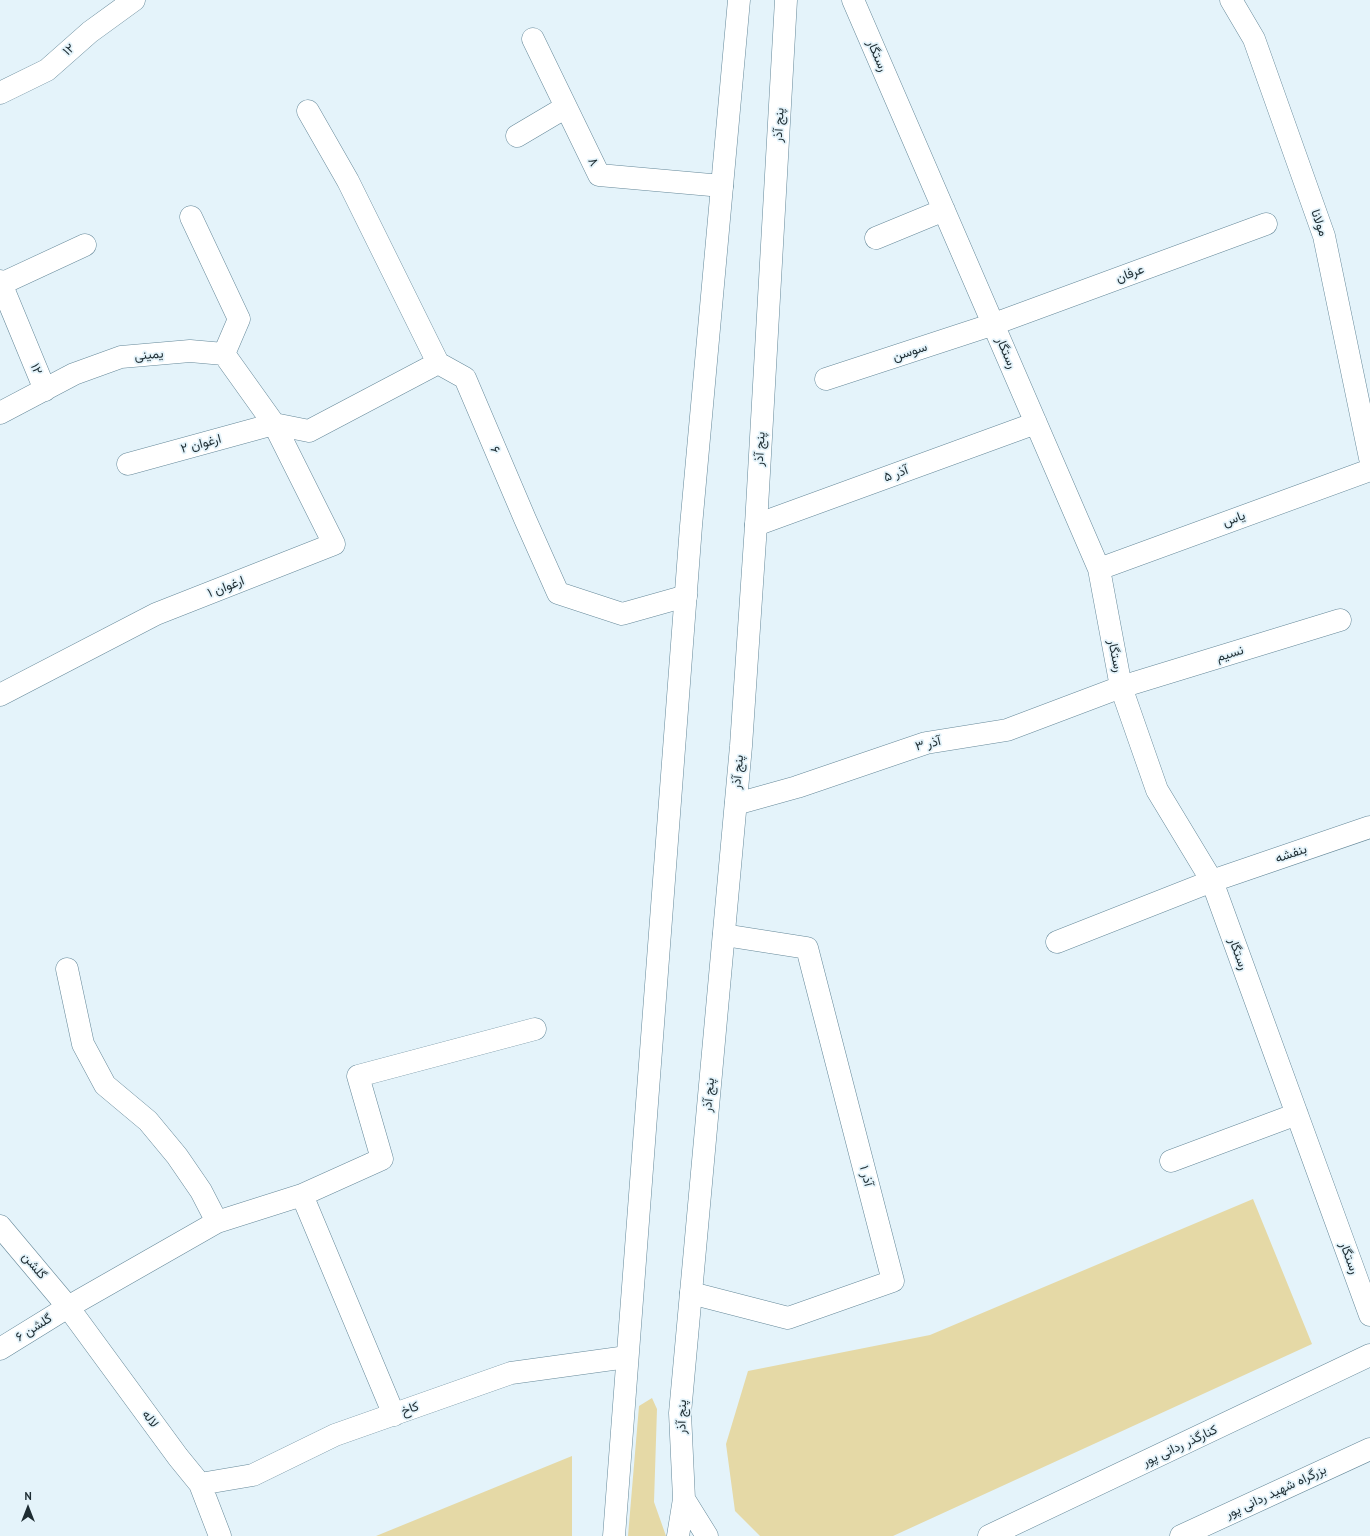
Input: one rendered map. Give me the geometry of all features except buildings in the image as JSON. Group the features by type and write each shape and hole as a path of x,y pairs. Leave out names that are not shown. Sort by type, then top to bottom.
{"main road":[{"name":"۱۲","path":"0,93 47,70 90,32 134,0"},
{"path":"614,1536 686,596 739,0"},
{"name":"پنج آذر","path":"707,1536 684,1499 680,1412 736,804 756,525 786,0"},
{"name":"رستگار","path":"853,0 1099,569 1121,687 1157,790 1212,882 1370,1315"},
{"name":"مولانا","path":"1231,0 1254,39 1324,236 1370,458"},
{"name":"۸","path":"533,39 599,175 722,186"},
{"path":"517,136 566,107"},
{"path":"191,217 239,319 224,354 274,424 308,431 438,363 348,181 308,111"},
{"path":"876,238 944,210"},
{"name":"عرفان","path":"994,324 1266,224"},
{"path":"0,283 85,245"},
{"name":"۱۲","path":"0,283 45,390"},
{"name":"سوسن","path":"826,379 994,324"},
{"name":"یمینی","path":"0,413 74,374 121,357 190,351 224,354"},
{"name":"۶","path":"438,363 465,378 558,593 622,614 686,596"},
{"name":"آذر ۵","path":"756,525 1036,423"},
{"name":"ارغوان ۲","path":"128,464 274,424"},
{"name":"ارغوان ۱","path":"0,695 156,614 334,544 274,424"},
{"name":"یاس","path":"1099,569 1370,470"},
{"name":"نسیم","path":"1121,687 1340,620"},
{"name":"آذر ۳","path":"736,804 797,787 926,743 1007,730 1121,687"},
{"name":"بنفشه","path":"1057,942 1212,882 1370,827"},
{"name":"آذر ۱","path":"691,1293 788,1318 893,1281 807,948 724,935"},
{"path":"68,969 83,1044 105,1085 148,1122 177,1156 201,1191 217,1222"},
{"name":"گلشن ۶","path":"0,1349 68,1307 217,1222 302,1195 382,1158 358,1076 535,1029"},
{"path":"1171,1161 1297,1114"},
{"path":"302,1195 394,1414"},
{"name":"گلشن","path":"0,1226 68,1307"},
{"name":"لاله","path":"68,1307 178,1457 200,1484 220,1536"},
{"name":"کنارگذر ردانی پور","path":"989,1536 1370,1355"},
{"name":"کاخ","path":"200,1484 253,1475 335,1435 511,1373 627,1357"},
{"name":"بزرگراه شهید ردانی پور","path":"1181,1536 1370,1449"},
{"path":"678,1536 684,1499"}],"shaded area":[{"path":"1253,1199 1312,1344 893,1536 760,1536 735,1511 726,1444 748,1371 930,1335"},
{"path":"652,1398 657,1409 654,1502 666,1536 628,1536 639,1406"},
{"path":"572,1456 572,1536 376,1536"}]}
